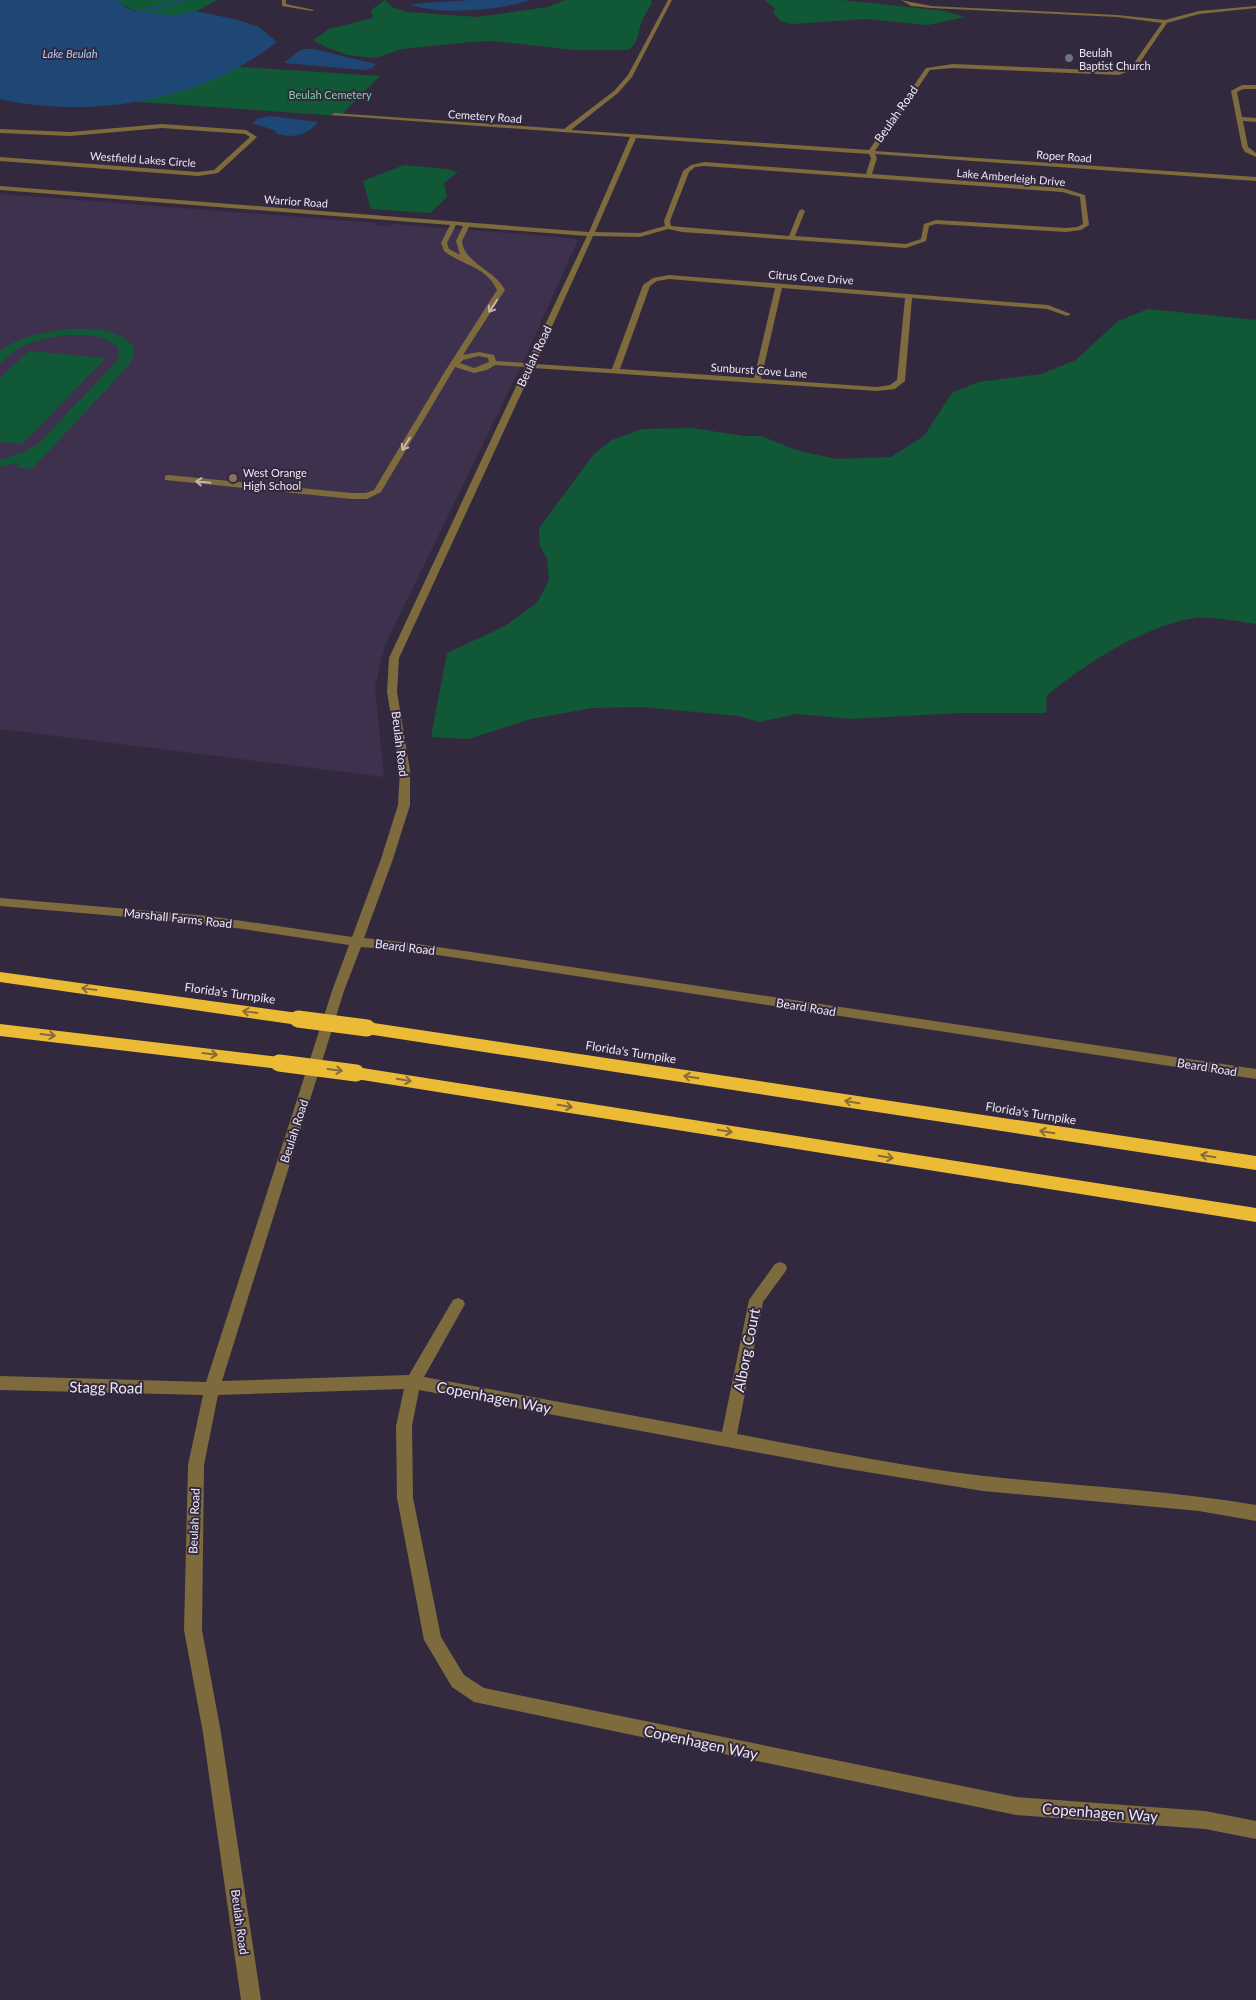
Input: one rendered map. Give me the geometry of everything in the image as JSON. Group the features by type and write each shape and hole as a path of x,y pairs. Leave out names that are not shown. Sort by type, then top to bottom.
{"highway":[{"name":"Florida's Turnpike","path":"1,976 367,1028 1256,1163"},
{"path":"4,1031 356,1073 1256,1215"}],"street":[{"path":"284,0 284,6 312,10"},
{"path":"565,132 575,121 623,86 644,52 657,18 670,0"},
{"path":"903,0 914,5 1117,16 1166,22 1184,14 1201,11 1256,7"},
{"name":"Beulah Road","path":"251,2000 212,1733 193,1630 196,1465 212,1388 338,991 387,858 404,805 405,770 392,692 394,658 528,366 591,234 634,136 871,152 928,69 953,66 1119,73 1134,68 1166,22"},
{"path":"1256,87 1242,87 1234,91 1245,147 1247,151 1256,155"},
{"name":"Cemetery Road","path":"334,115 634,136"},
{"path":"1240,119 1256,120"},
{"name":"Westfield Lakes Circle","path":"0,131 70,134 162,126 246,132 254,136 216,172 198,174 0,159"},
{"path":"868,176 874,158 871,152"},
{"name":"Roper Road","path":"871,152 1256,180"},
{"name":"Lake Amberleigh Drive","path":"591,234 640,235 668,227 906,246 924,240 926,225 936,222 1066,230 1080,229 1086,225 1083,196 1076,192 704,164 693,166 686,171 667,221 668,227"},
{"name":"Warrior Road","path":"0,188 591,234"},
{"path":"791,238 802,211"},
{"path":"168,478 352,496 372,495 377,492 456,360 502,290 499,283 466,259 446,250 444,243 454,223"},
{"path":"466,259 457,243 458,237 468,224"},
{"name":"Citrus Cove Drive","path":"615,372 647,285 655,279 669,277 1048,307 1067,314"},
{"path":"757,381 780,286"},
{"name":"Sunburst Cove Lane","path":"493,364 877,389 892,387 901,381 909,296"},
{"path":"479,354 491,358 493,364 484,369 470,370 458,367 456,360 465,355 479,354"},
{"name":"Marshall Farms Road","path":"0,902 209,920 356,942"},
{"name":"Beard Road","path":"356,942 411,947 1256,1074"},
{"name":"Alborg Court","path":"728,1440 756,1300 780,1268"},
{"path":"413,1382 458,1304"},
{"name":"Copenhagen Way","path":"413,1382 404,1426 405,1498 433,1640 458,1681 480,1696 1016,1806 1205,1820 1256,1830"},
{"name":"Copenhagen Way","path":"212,1388 358,1386 413,1382 728,1440 983,1483 1199,1503 1256,1513"},
{"name":"Stagg Road","path":"0,1383 98,1388 212,1388"}],"shaded area":[{"name":"West Orange High School","path":"0,194 377,223 376,225 390,227 392,224 578,240 524,360 385,645 375,687 384,777 0,729"}],"green space":[{"path":"118,0 216,0 193,13 168,16 139,12 123,5"},
{"path":"385,0 392,7 407,12 478,17 548,7 565,0 651,0 652,3 640,25 635,44 628,50 574,50 494,41 402,49 375,58 348,55 313,40 329,29 373,18 371,10"},
{"path":"765,0 842,0 945,11 965,17 928,25 866,19 792,24 781,21 773,13 775,9"},
{"name":"Beulah Cemetery","path":"148,61 380,76 340,116 97,99"},
{"path":"404,165 458,172 444,183 447,197 430,213 371,209 363,181"},
{"path":"1148,309 1256,320 1256,624 1217,618 1195,618 1175,622 1136,637 1098,659 1047,695 1046,713 958,713 851,719 797,714 759,722 739,716 641,707 593,708 531,719 468,739 431,737 447,653 505,626 537,603 549,580 547,558 540,546 539,528 594,454 612,440 642,429 691,428 745,436 761,436 799,451 837,459 891,457 924,436 952,393 978,382 1041,374 1076,360 1118,321"},
{"path":"89,329 118,335 126,339 133,346 134,355 129,365 32,469 16,467 20,462 0,467 0,460 24,452 38,444 118,360 119,349 111,342 99,337 72,335 43,339 21,347 0,364 0,351 7,346 28,337 60,330"},
{"path":"29,351 106,358 22,444 0,442 0,378"}],"water":[{"name":"Lake Beulah","path":"0,0 118,0 126,8 139,12 173,15 196,11 238,20 259,27 277,42 248,62 216,78 181,91 145,100 108,105 71,107 35,105 0,99"},
{"path":"472,0 530,0 503,7 452,11 422,8 410,4"},
{"path":"306,49 376,64 372,68 365,70 284,63 299,51"},
{"path":"270,116 318,122 304,133 294,136 277,134 274,130 252,123 259,118"}],"waterway":[{"path":"133,17 139,12 183,0"}],"place":[{"name":"Beulah Baptist Church","path":"1069,58"},
{"name":"West Orange High School","path":"233,478"}]}
